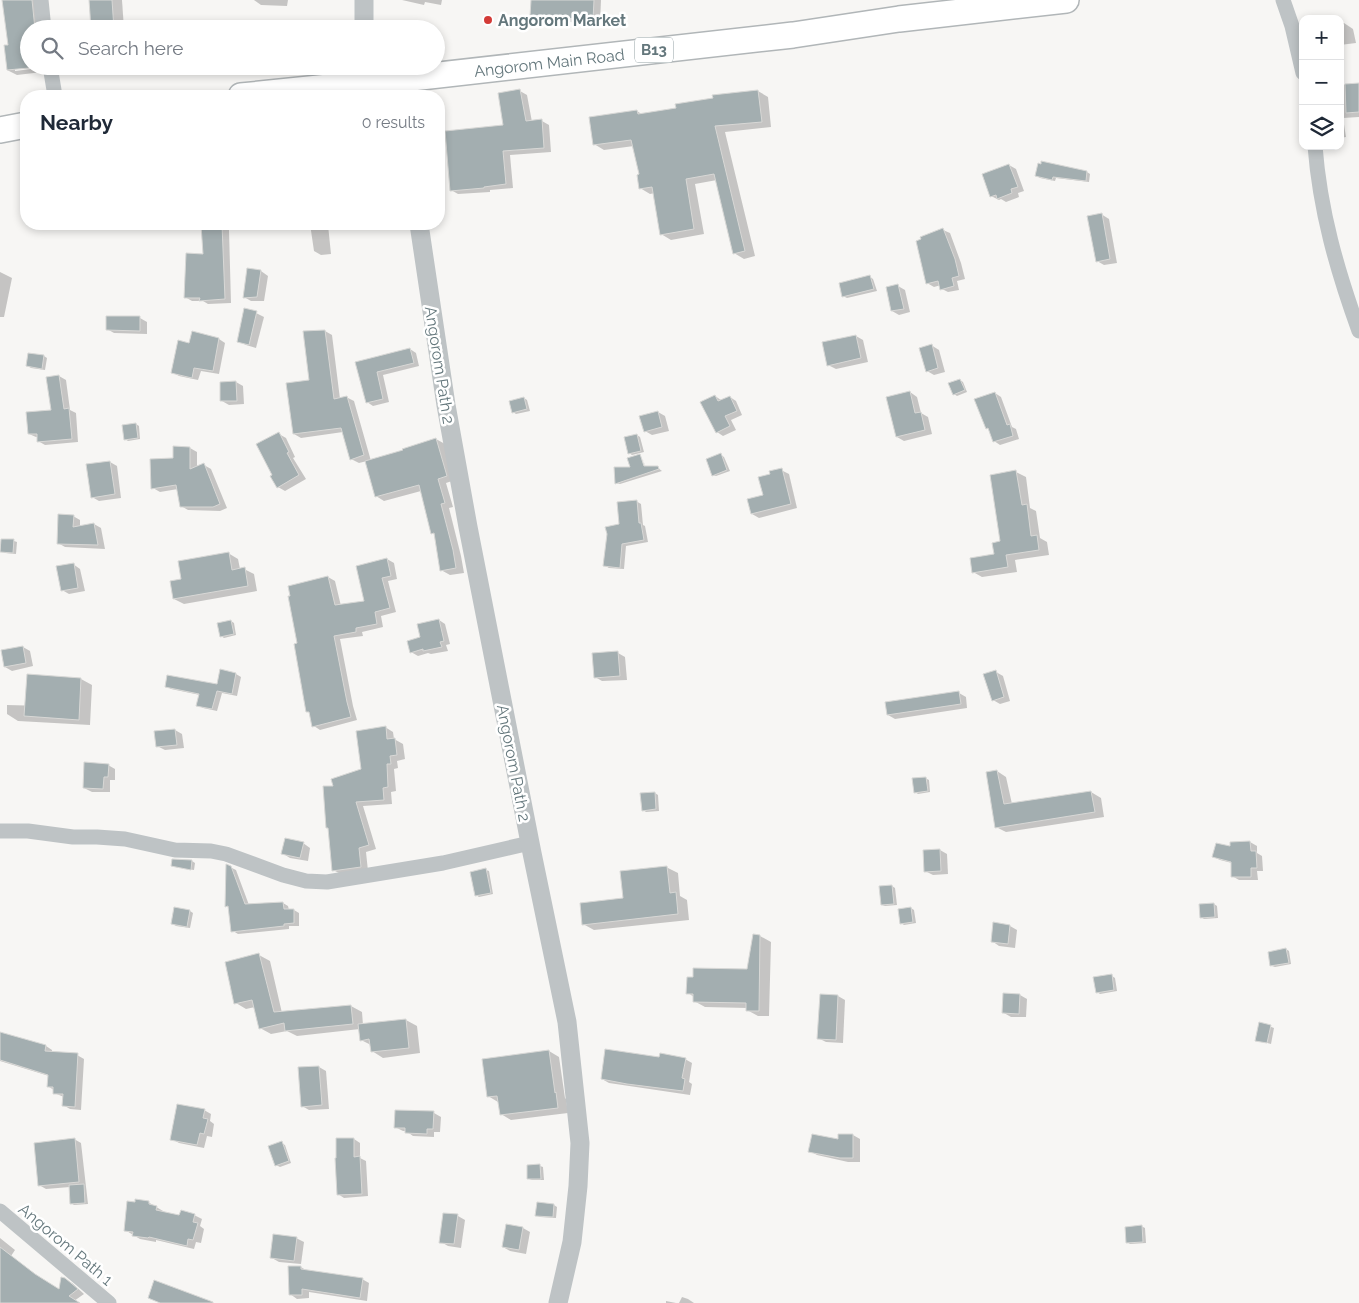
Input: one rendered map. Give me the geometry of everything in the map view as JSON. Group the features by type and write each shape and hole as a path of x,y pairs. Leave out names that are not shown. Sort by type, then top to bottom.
{"highway":[{"name":"Angorom Main Road","path":"445,75 793,35 899,19 1066,0"},
{"name":"Angorom Main Road","path":"301,90 442,75"},
{"path":"0,130 20,126"}],"street":[{"path":"41,0 43,20"},
{"path":"364,0 364,20"},
{"path":"1283,0 1292,26 1300,60"},
{"path":"52,75 54,90"},
{"path":"1315,150 1317,172 1336,266 1359,331"},
{"name":"Angorom Path 2","path":"419,230 446,405 468,527 567,1022 580,1143 572,1242 558,1303"},
{"path":"0,831 28,831 73,837 125,839 175,850 210,851 226,854 283,875 306,881 327,882 443,863 530,843"},
{"name":"Angorom Path 1","path":"0,1211 109,1303"}],"building":[{"path":"2,0 32,0 34,20 20,20 20,69 7,70 4,45 8,45"},
{"path":"89,0 112,0 113,20 90,20"},
{"path":"531,0 594,0 593,20 530,16"},
{"path":"1359,83 1359,112 1346,113 1345,84"},
{"path":"520,89 526,121 542,119 544,148 503,151 506,184 450,191 445,131 503,125 498,93"},
{"path":"758,90 762,122 715,126 745,251 733,254 714,174 686,179 694,229 660,235 652,187 639,189 637,175 639,174 631,140 593,145 589,117 637,110 638,114 676,108 675,104 713,98 712,95"},
{"path":"1041,161 1087,171 1086,181 1053,177 1052,180 1035,176 1038,163 1041,164"},
{"path":"1009,164 1018,187 1011,189 1012,193 997,199 996,195 990,197 982,174"},
{"path":"1102,213 1110,259 1096,262 1087,216"},
{"path":"943,228 955,259 959,276 952,278 954,286 940,290 938,281 926,284 916,241 921,239 920,237"},
{"path":"201,230 222,230 225,299 199,301 200,298 184,298 186,253 203,254"},
{"path":"247,268 261,270 257,297 243,298"},
{"path":"870,275 874,289 842,297 839,283"},
{"path":"898,284 904,309 891,311 886,287"},
{"path":"244,308 257,311 249,345 237,342"},
{"path":"106,316 140,316 140,331 106,330"},
{"path":"325,330 334,399 347,396 364,455 350,460 341,428 293,434 286,383 309,380 303,331"},
{"path":"192,331 219,338 213,371 194,368 192,378 171,373 178,340 189,343"},
{"path":"856,335 861,358 827,366 822,342"},
{"path":"932,344 938,368 926,372 919,348"},
{"path":"410,348 414,363 377,372 383,399 366,403 355,362"},
{"path":"28,353 44,355 42,369 26,366"},
{"path":"59,375 64,409 69,408 72,439 37,442 37,434 28,434 26,412 51,410 46,377"},
{"path":"960,379 965,390 953,395 948,383"},
{"path":"236,381 237,401 220,401 220,382"},
{"path":"910,391 915,413 921,412 925,430 896,437 886,397"},
{"path":"995,392 1007,425 1010,424 1013,436 993,442 974,399"},
{"path":"715,395 718,401 730,396 737,411 725,416 730,426 716,433 700,402"},
{"path":"524,397 527,409 512,413 509,401"},
{"path":"658,411 662,427 644,432 639,416"},
{"path":"136,423 138,438 124,440 122,425"},
{"path":"279,432 289,452 287,453 299,475 277,488 256,444"},
{"path":"637,434 641,451 628,454 624,437"},
{"path":"436,438 447,476 438,479 445,503 441,504 456,568 440,571 434,533 431,534 419,485 375,497 365,461"},
{"path":"173,446 190,447 190,469 204,463 220,504 213,507 180,507 176,485 151,489 150,459 173,458"},
{"path":"721,453 727,470 712,476 706,459"},
{"path":"640,454 644,466 658,466 659,469 615,484 614,467 630,467 627,458"},
{"path":"110,461 115,494 91,498 86,464"},
{"path":"782,468 791,504 751,514 747,499 763,495 758,477 770,474 769,471"},
{"path":"1016,470 1022,505 1027,504 1031,536 1037,535 1039,550 1006,555 1008,567 972,573 970,558 994,554 992,543 1000,541 990,475"},
{"path":"637,500 639,523 641,523 644,540 622,544 620,568 603,566 607,534 605,527 619,524 617,502"},
{"path":"58,514 74,515 73,527 94,523 98,545 57,544"},
{"path":"1,539 14,539 13,553 0,552"},
{"path":"229,552 232,570 245,567 248,586 173,599 170,581 181,579 178,561"},
{"path":"387,558 391,576 382,578 390,608 375,612 377,624 356,628 356,632 334,636 351,717 312,727 309,712 306,712 294,644 297,643 288,596 290,596 288,586 328,576 335,605 364,601 356,566"},
{"path":"74,563 78,588 61,591 56,566"},
{"path":"439,619 444,641 440,642 442,647 423,651 423,649 410,653 407,641 420,637 417,624"},
{"path":"231,620 234,634 220,637 217,623"},
{"path":"23,646 26,663 4,667 1,650"},
{"path":"618,651 620,676 594,678 592,653"},
{"path":"220,669 236,673 232,694 217,691 212,709 196,706 199,694 165,687 167,675 217,684"},
{"path":"996,670 1004,697 992,701 983,674"},
{"path":"27,674 81,678 79,720 24,716"},
{"path":"959,691 961,704 887,715 885,702"},
{"path":"386,726 387,739 395,738 397,755 390,756 391,764 387,764 388,787 383,788 384,800 356,802 369,845 359,848 361,867 332,871 323,786 333,786 331,779 361,769 356,731"},
{"path":"175,729 177,745 156,747 154,731"},
{"path":"84,762 109,764 108,777 104,777 103,789 83,788"},
{"path":"997,770 1004,804 1091,791 1095,812 995,828 986,772"},
{"path":"926,777 928,791 914,793 912,778"},
{"path":"655,792 656,809 642,811 640,793"},
{"path":"285,838 304,842 300,858 281,854"},
{"path":"1250,841 1251,851 1256,851 1257,868 1251,868 1251,877 1231,877 1231,862 1212,857 1216,843 1230,846 1230,842"},
{"path":"940,849 941,871 924,872 923,850"},
{"path":"172,859 192,860 191,870 171,866"},
{"path":"226,864 231,866 245,904 283,902 284,909 294,909 294,923 284,924 284,926 231,932 228,906 225,907"},
{"path":"667,866 670,893 676,892 678,914 582,925 580,903 623,898 620,871"},
{"path":"486,868 491,893 475,896 470,872"},
{"path":"892,885 894,904 881,905 879,886"},
{"path":"1214,903 1215,917 1200,918 1199,904"},
{"path":"174,907 190,910 187,927 171,924"},
{"path":"911,907 913,922 900,924 898,909"},
{"path":"993,922 1010,925 1008,944 991,942"},
{"path":"753,934 760,935 759,1011 746,1011 746,1003 693,1002 693,994 686,994 687,977 693,977 693,968 747,969"},
{"path":"1286,948 1289,963 1270,966 1268,952"},
{"path":"259,953 274,1012 351,1005 353,1024 285,1031 284,1023 259,1029 252,1000 234,1004 225,962"},
{"path":"1112,974 1114,990 1096,993 1093,977"},
{"path":"1003,993 1020,994 1019,1014 1002,1013"},
{"path":"820,994 838,995 836,1040 817,1039"},
{"path":"406,1019 409,1048 371,1052 369,1039 360,1041 358,1024"},
{"path":"1259,1022 1271,1025 1267,1043 1255,1041"},
{"path":"0,1032 46,1045 45,1051 78,1053 75,1107 62,1106 63,1094 53,1094 53,1087 47,1087 48,1075 0,1060"},
{"path":"605,1049 659,1057 660,1053 686,1058 682,1078 685,1079 683,1091 601,1079"},
{"path":"549,1050 558,1108 500,1115 497,1096 487,1097 482,1059"},
{"path":"319,1066 322,1105 301,1107 298,1067"},
{"path":"177,1104 205,1109 203,1118 208,1119 204,1134 200,1133 197,1145 170,1140"},
{"path":"395,1110 434,1111 433,1129 427,1129 427,1134 405,1133 405,1128 394,1128"},
{"path":"812,1134 838,1139 838,1134 853,1134 853,1158 840,1158 808,1152"},
{"path":"75,1138 79,1182 38,1186 34,1143"},
{"path":"336,1138 354,1138 354,1157 360,1156 362,1194 337,1195"},
{"path":"282,1141 289,1161 275,1166 268,1146"},
{"path":"540,1164 541,1179 527,1179 527,1165"},
{"path":"84,1184 85,1203 70,1204 69,1185"},
{"path":"135,1199 149,1201 149,1204 157,1206 156,1210 179,1215 181,1210 195,1214 193,1222 198,1223 193,1240 188,1239 187,1246 149,1237 132,1236 133,1232 124,1231 127,1201 135,1202"},
{"path":"537,1202 554,1204 553,1217 535,1216"},
{"path":"443,1213 458,1214 454,1244 439,1243"},
{"path":"506,1224 523,1227 519,1250 502,1247"},
{"path":"1142,1225 1143,1242 1126,1243 1125,1227"},
{"path":"273,1234 297,1237 294,1261 270,1258"},
{"path":"0,1247 35,1274 59,1289 61,1277 65,1278 78,1289 69,1296 80,1303 0,1303"},
{"path":"288,1266 301,1266 301,1269 363,1278 360,1298 302,1289 302,1295 289,1295"},
{"path":"154,1280 213,1303 160,1303 148,1298"}],"place":[{"name":"Angorom Market","path":"488,20"}]}
